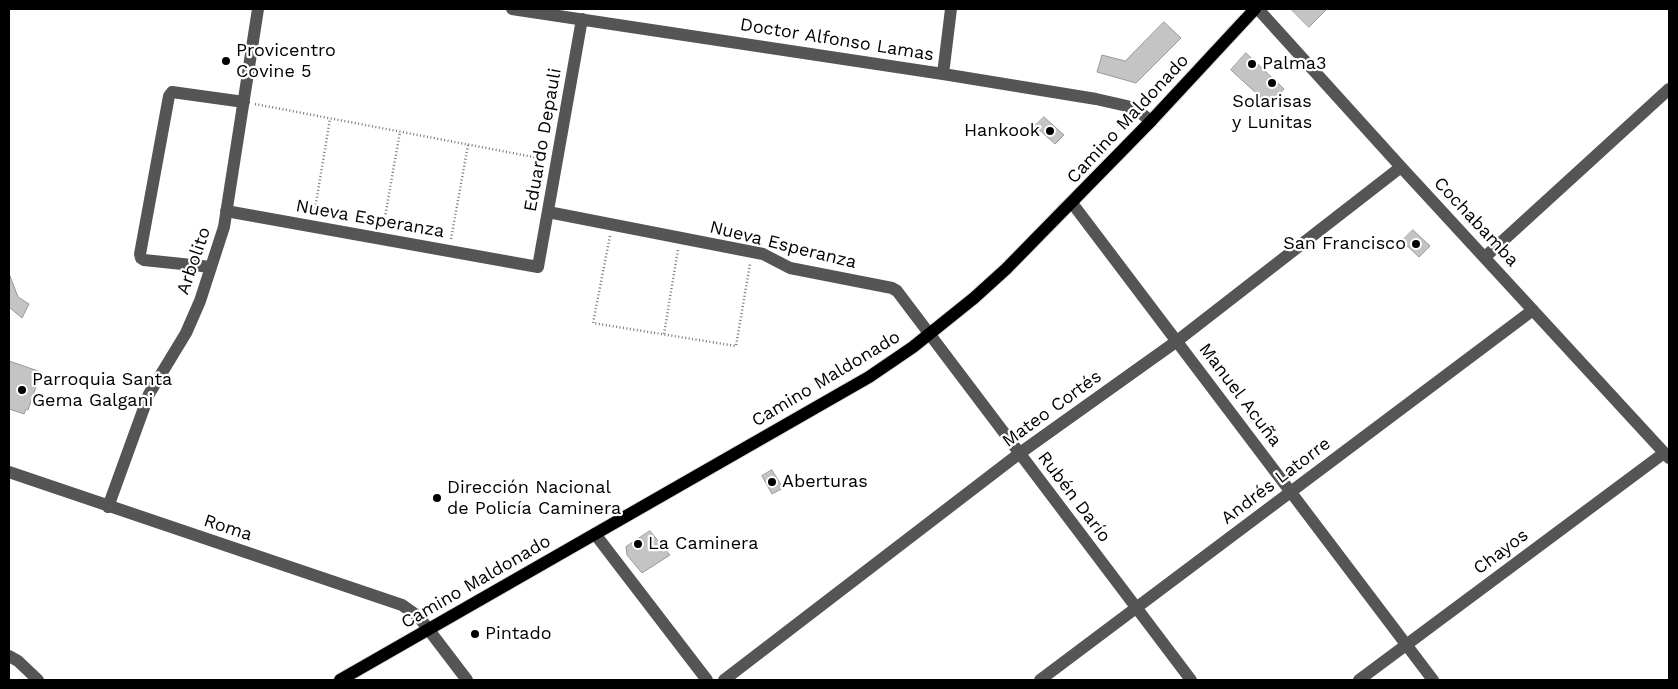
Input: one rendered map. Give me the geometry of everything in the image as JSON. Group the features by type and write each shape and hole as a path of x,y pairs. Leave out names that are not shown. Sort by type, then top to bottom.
{"main road":[{"name":"Camino Maldonado","path":"340,680 869,378 929,335 1006,269 1151,121 1256,9"}],"street":[{"name":"Arbolito","path":"108,507 149,394 186,333 200,301 224,228 258,9"},
{"name":"Doctor Alfonso Lamas","path":"512,9 1096,99 1127,106 1151,121"},
{"path":"943,74 951,9"},
{"name":"Cochabamba","path":"1256,9 1667,456"},
{"name":"Eduardo Depauli","path":"538,267 582,19"},
{"path":"1485,257 1669,89"},
{"path":"211,267 144,260 140,254 169,96 172,92 244,102"},
{"name":"Mateo Cortés","path":"724,680 1020,453 1177,341 1401,167"},
{"name":"Manuel Acuña","path":"1072,203 1433,680"},
{"name":"Nueva Esperanza","path":"226,211 538,267"},
{"name":"Nueva Esperanza","path":"548,212 763,254 790,268 892,288 901,295 929,335"},
{"name":"Andrés Latorre","path":"1040,680 1533,310"},
{"name":"Rubén Darío","path":"929,335 1191,680"},
{"name":"Chayos","path":"1359,680 1667,456"},
{"name":"Roma","path":"9,472 108,507 402,604 419,616 467,680"},
{"path":"594,534 707,680"},
{"path":"9,656 18,661 38,680"}],"path":[{"path":"244,102 556,162"},
{"path":"312,227 330,119"},
{"path":"381,239 400,132"},
{"path":"448,251 468,145"},
{"path":"612,225 593,323 736,346 752,252"},
{"path":"664,334 680,238"}],"building":[{"path":"1291,9 1327,9 1309,27"},
{"path":"1164,22 1181,38 1136,83 1097,72 1102,55 1125,61"},
{"path":"1246,53 1284,89 1269,105 1231,70"},
{"name":"Hankook","path":"1044,117 1064,135 1055,144 1035,126"},
{"name":"San Francisco","path":"1413,230 1430,246 1419,257 1402,241"},
{"name":"Parroquia Santa Gema Galgani","path":"10,276 18,297 29,304 22,318 9,307"},
{"name":"Parroquia Santa Gema Galgani","path":"9,361 41,372 28,410 26,409 24,414 9,409"},
{"name":"Aberturas","path":"772,470 783,488 772,494 762,476"},
{"path":"650,531 670,555 642,573 627,555 626,547"}],"place":[{"name":"Provicentro Covine 5","path":"226,61"},
{"name":"Palma3","path":"1252,64"},
{"name":"Solarisas y Lunitas","path":"1272,83"},
{"name":"Hankook","path":"1050,131"},
{"name":"San Francisco","path":"1416,244"},
{"name":"Parroquia Santa Gema Galgani","path":"22,390"},
{"name":"Aberturas","path":"772,482"},
{"name":"Dirección Nacional de Policía Caminera","path":"437,498"},
{"name":"La Caminera","path":"638,544"},
{"name":"Pintado","path":"475,634"}]}
